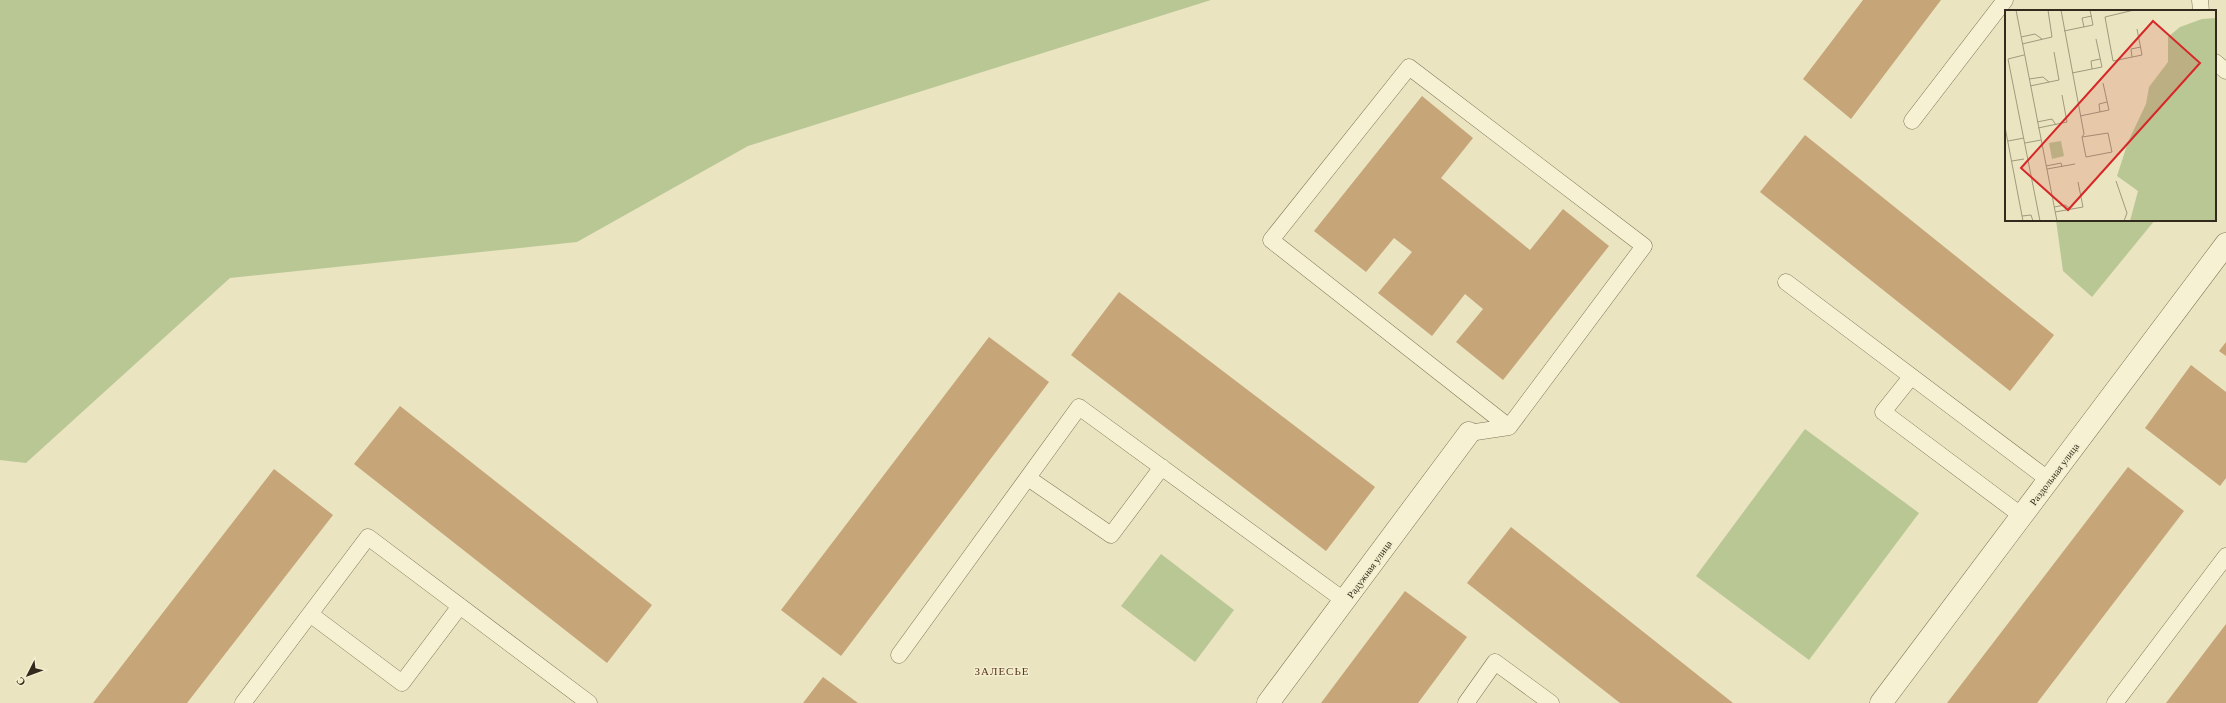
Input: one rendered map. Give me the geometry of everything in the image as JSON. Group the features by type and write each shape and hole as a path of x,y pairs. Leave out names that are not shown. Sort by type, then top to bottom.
{"street":[{"name":"Раздольная улица","path":"1881,703 2226,244"},
{"name":"Радужная улица","path":"1268,703 1469,433"}],"lane":[{"path":"1912,121 2005,0"},
{"path":"2200,0 2201,10"},
{"path":"2216,63 2226,71"},
{"path":"1469,433 1509,427 1644,246 1409,67 1271,240 1509,427"},
{"path":"1786,282 2049,480"},
{"path":"1911,376 1883,412 2022,516"},
{"path":"899,655 1079,407 1345,601"},
{"path":"1028,478 1111,535 1162,467"},
{"path":"243,703 368,537 589,703"},
{"path":"2115,703 2226,556"},
{"path":"310,614 402,683 460,606"},
{"path":"1466,703 1495,662 1551,703"}],"green space":[{"path":"0,0 1211,0 748,146 577,242 230,278 26,463 0,460"},
{"path":"2056,221 2154,221 2092,297 2063,271"},
{"path":"1805,429 1919,513 1809,660 1696,576"},
{"path":"1161,554 1234,610 1195,662 1121,606"}],"building":[{"path":"1863,0 1941,0 1851,119 1803,79"},
{"path":"1422,96 1473,138 1441,178 1530,250 1563,209 1609,246 1503,380 1456,342 1483,309 1465,294 1432,336 1378,293 1412,252 1394,238 1366,272 1314,231"},
{"path":"1805,135 2054,335 2010,391 1760,192"},
{"path":"1119,292 1375,487 1326,551 1071,355"},
{"path":"989,337 1049,382 841,656 781,610"},
{"path":"2226,342 2226,356 2219,351"},
{"path":"2191,365 2226,392 2226,478 2220,486 2145,428"},
{"path":"400,406 652,605 607,663 354,464"},
{"path":"2128,467 2184,511 2037,703 1947,703"},
{"path":"274,469 333,515 187,703 93,703"},
{"path":"1511,527 1733,703 1620,703 1467,583"},
{"path":"1405,591 1467,637 1418,703 1321,703"},
{"path":"2226,624 2226,703 2166,703"},
{"path":"823,677 858,703 803,703"}],"district":[{"name":"ЗАЛЕСЬЕ","path":"1002,671"}]}
